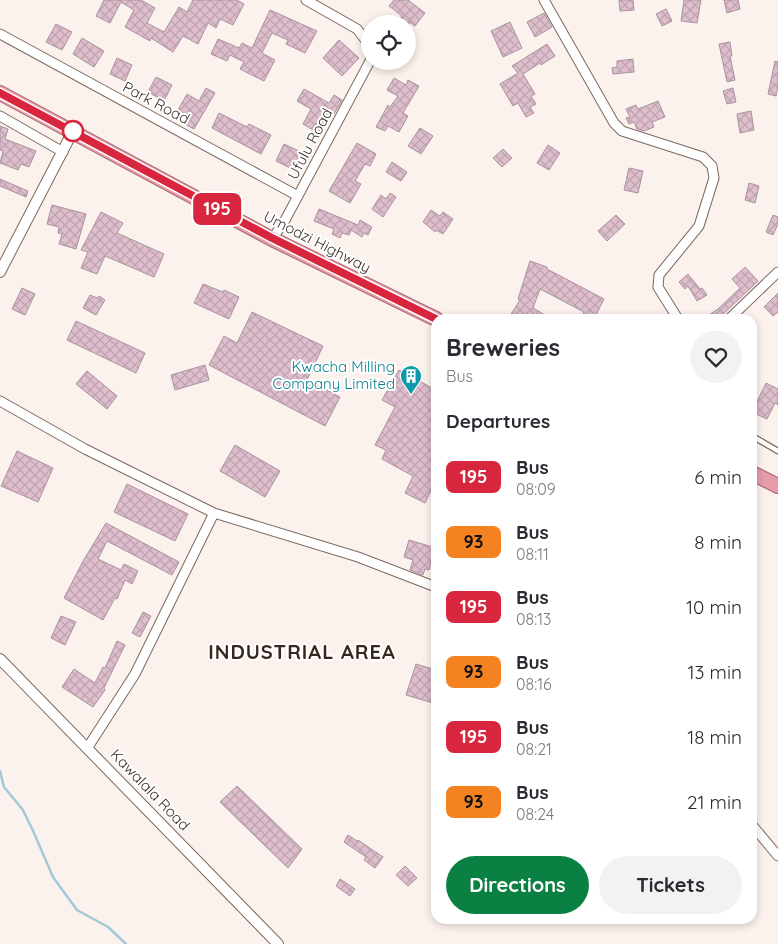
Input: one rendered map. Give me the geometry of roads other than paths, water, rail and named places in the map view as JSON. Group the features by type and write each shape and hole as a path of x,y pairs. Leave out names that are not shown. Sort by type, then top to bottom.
{"highway":[{"name":"Umodzi Highway","path":"0,93 272,238 431,317"},
{"path":"757,476 778,486"}],"street":[{"path":"306,0 357,29 361,34"},
{"path":"544,0 614,123 622,131 703,157 712,166 714,178 699,226 659,275 658,287 675,314"},
{"name":"Park Road","path":"0,34 298,196"},
{"name":"Ufulu Road","path":"272,238 284,222 365,70"},
{"path":"0,116 63,152"},
{"path":"0,272 73,131"},
{"path":"734,314 778,272"},
{"path":"0,401 85,449 214,512 358,557 431,585"},
{"path":"88,747 135,674 214,512"},
{"name":"Kawalala Road","path":"0,659 88,747 278,944"},
{"path":"757,831 778,856"}],"lane":[{"path":"757,439 778,451"}],"waterway":[{"path":"0,771 4,787 23,810 53,877 77,910 108,927 126,944"}],"place":[{"name":"Kwacha Milling Company Limited","path":"411,395"}],"district":[{"name":"INDUSTRIAL AREA","path":"302,652"}]}
